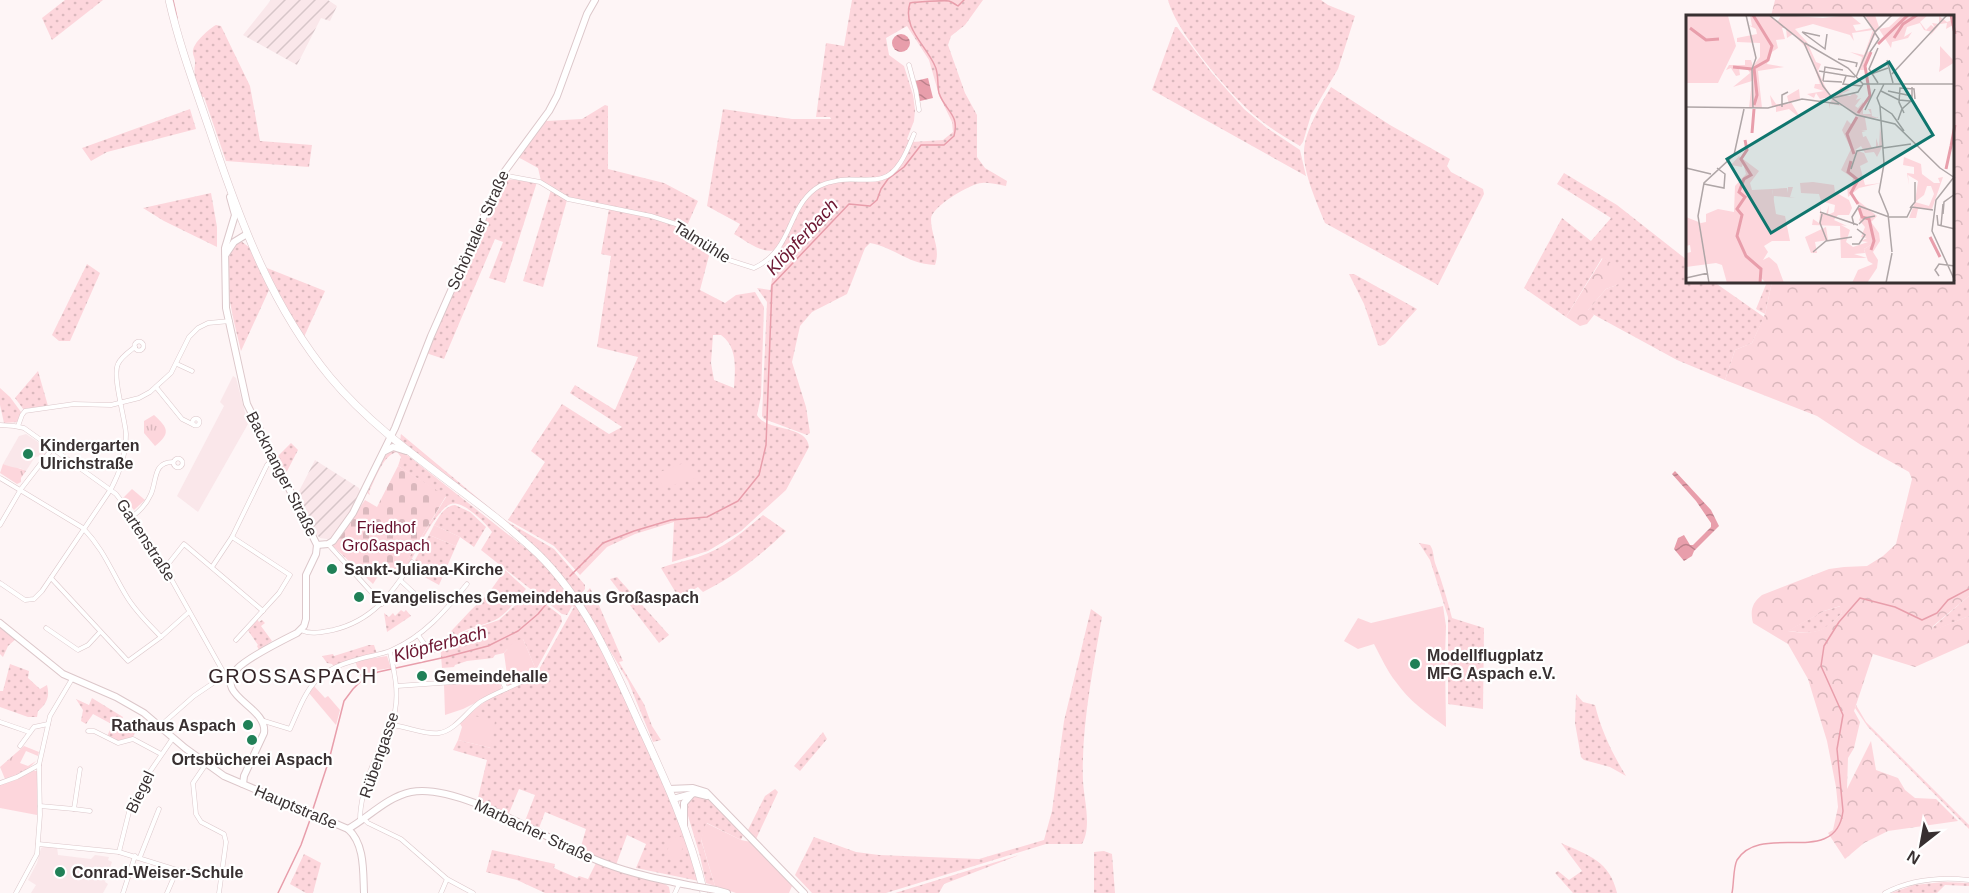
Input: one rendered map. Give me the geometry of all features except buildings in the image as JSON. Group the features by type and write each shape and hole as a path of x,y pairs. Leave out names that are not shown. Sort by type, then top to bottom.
{"main road":[{"path":"169,0 183,54 224,175 254,249 282,309 341,390 391,438 531,548 570,591 597,633 673,798 684,824 704,893"}],"street":[{"name":"Schöntaler Straße","path":"391,438 431,336 502,174 549,111 557,96 587,14 596,0"},
{"path":"909,65 919,110"},
{"name":"Talmühle","path":"502,174 540,182 568,199 651,216 679,225 714,247 729,260 754,268 778,250 805,199 814,190 826,183 849,179 883,178 893,172 914,134"},
{"name":"Backnanger Straße","path":"224,175 224,182 235,215 225,248 226,312 230,321 247,404 317,545 316,554 306,575 306,619 300,630"},
{"path":"229,236 237,230 247,232"},
{"path":"225,257 230,247 247,232"},
{"path":"239,239 244,240 254,249"},
{"path":"0,426 18,426 25,411 64,405 111,405 139,398 171,373 189,337 198,328 208,322 230,321"},
{"path":"0,584 25,600 34,599 42,591 111,489 117,478 124,453 126,434 117,376 118,365 135,347"},
{"path":"177,364 192,371"},
{"path":"156,387 182,419 194,425"},
{"name":"Gartenstraße","path":"18,426 111,489 133,516 228,677"},
{"path":"317,545 328,544 336,537 353,513 391,438"},
{"path":"382,454 393,447 408,452"},
{"path":"0,525 21,489 52,449"},
{"path":"212,567 232,537 267,465 274,459"},
{"path":"133,516 139,512 150,496 159,467 173,462"},
{"path":"0,478 83,528 106,556 126,596 161,637"},
{"path":"232,537 290,575 279,593 236,640"},
{"path":"165,568 184,544 263,611"},
{"path":"328,544 382,604"},
{"path":"160,726 194,696 228,677 239,667 300,630 311,633 346,627 362,620 382,604 401,581 412,562"},
{"path":"51,578 128,661 161,637 189,612"},
{"path":"401,581 414,593"},
{"path":"228,677 235,694 264,721 290,729 308,689 317,679 345,663 390,652 418,635 441,617 467,584"},
{"name":"Hauptstraße","path":"0,623 56,669 144,713 224,776 348,829"},
{"path":"46,628 78,650 88,645 100,632"},
{"path":"418,635 429,652 435,652 442,647"},
{"name":"Rübengasse","path":"362,821 360,808 366,787 378,751 392,725 395,712 397,686 390,652"},
{"path":"392,725 442,733 479,703 530,678 536,672"},
{"path":"15,893 34,862 38,844 39,765 48,724 54,708 72,679"},
{"path":"397,686 501,679 506,689"},
{"path":"243,784 244,776 264,733 264,721"},
{"path":"0,722 29,732"},
{"path":"20,746 36,726 48,724"},
{"path":"88,731 94,731 118,743 129,739 136,741 161,754"},
{"name":"Biegel","path":"119,852 130,808 161,754 173,738"},
{"path":"206,764 193,783 196,814 201,822 224,834 226,842 219,893"},
{"path":"0,783 39,765"},
{"path":"74,809 80,769"},
{"path":"669,789 699,789 706,792 804,893"},
{"name":"Marbacher Straße","path":"348,829 399,796 415,791 435,792 470,801 602,862 652,878 727,893"},
{"path":"673,798 695,793 713,799"},
{"path":"684,824 684,804 688,797 695,793"},
{"path":"40,806 90,811"},
{"path":"123,893 159,809"},
{"path":"362,821 408,844 447,879 473,893"},
{"path":"348,829 356,838 362,855 364,893"},
{"path":"38,844 119,852 138,856 177,870 221,878"},
{"path":"167,893 177,870"},
{"path":"441,893 447,879"},
{"path":"1885,893 1918,882 1969,880"},
{"path":"675,893 680,883"}],"shaded area":[{"path":"271,0 328,0 337,6 330,21 321,18 297,65 243,35"},
{"path":"233,376 236,378 248,424 198,512 177,496 224,406 220,402"},
{"name":"Kindergarten Ulrichstraße","path":"26,434 47,448 46,455 35,457 26,471 3,464 19,436"},
{"path":"315,460 359,488 360,491 351,512 332,538 327,539 320,538 316,534 296,497"},
{"name":"Conrad-Weiser-Schule","path":"57,847 58,855 91,859 95,855 109,857 108,860 112,862 105,882 108,884 103,893 31,893 36,885 28,880 37,863 41,848"}],"green space":[{"path":"65,0 103,0 52,40 42,18"},
{"path":"852,0 983,0 965,25 951,36 948,45 965,93 977,115 977,157 985,168 1007,181 1006,186 982,183 969,187 952,196 937,208 931,219 937,253 935,265 916,262 870,243 865,248 847,294 812,312 800,326 792,362 806,407 810,433 807,435 764,419 762,416 767,302 757,288 770,290 773,274 786,260 786,256 779,251 798,211 811,193 829,183 882,178 883,180 894,173 912,142 943,140 953,132 952,122 939,95 929,60 907,26 886,38 889,55 904,66 915,110 914,121 907,139 910,141 899,162 891,171 879,177 841,178 815,187 797,207 777,250 760,249 734,234 740,224 707,206 723,109 792,119 831,119 830,117 816,117 826,43 844,46"},
{"path":"1168,0 1321,0 1355,16 1338,69 1311,115 1300,146 1259,119 1231,92 1192,45"},
{"path":"1775,0 1969,0 1969,596 1933,626 1931,631 1969,616 1969,643 1915,667 1873,654 1854,711 1860,722 1854,748 1848,758 1847,789 1871,741 1876,770 1898,778 1905,790 1915,798 1936,799 1958,821 1888,831 1864,843 1845,859 1828,833 1833,830 1838,807 1836,787 1827,741 1808,679 1788,644 1753,623 1752,611 1754,604 1762,595 1829,569 1867,566 1883,556 1896,544 1912,479 1909,472 1861,445 1817,416 1725,380 1735,350 1752,343 1765,314 1772,284 1954,284 1954,15 1771,15","holes":["1840,606 1842,613 1818,631 1805,633 1788,631 1824,611"]},
{"path":"216,25 221,26 250,86 260,141 312,145 309,167 226,161 204,97 201,97 196,81 193,52 199,39"},
{"path":"1175,27 1244,109 1300,150 1306,176 1152,90"},
{"path":"1331,87 1390,125 1450,159 1447,166 1451,172 1483,189 1484,194 1438,285 1325,223 1308,178 1304,151 1310,126"},
{"path":"605,105 608,106 608,169 664,183 698,201 686,228 674,221 655,215 570,198 541,181 538,168 518,157 546,121 582,119"},
{"path":"190,109 196,129 107,152 91,161 82,148"},
{"path":"1564,173 1617,205 1686,259 1686,284 1717,284 1764,317 1752,343 1735,350 1725,380 1677,360 1587,311 1606,289 1617,285 1602,258 1566,317 1524,288 1562,218 1591,241 1611,218 1557,184"},
{"path":"506,179 537,182 505,283 489,278 503,242 495,239 444,359 426,353 501,182"},
{"path":"551,190 567,200 543,287 523,281"},
{"path":"211,193 217,227 217,247 143,208"},
{"path":"609,209 651,217 678,226 708,244 711,248 700,290 725,303 736,295 755,292 764,307 761,396 757,415 769,424 801,435 807,440 809,447 786,490 741,531 708,551 672,562 674,522 635,534 607,547 580,575 554,546 508,520 545,462 531,451 562,404 609,434 622,427 570,393 575,385 615,410 638,357 597,347 611,256 601,254","holes":["713,335 721,335 733,352 734,388 714,380 711,363"]},
{"path":"241,241 250,248 269,290 241,351 231,309 227,275 228,260 233,248"},
{"path":"1603,258 1615,265 1623,279 1617,285 1606,289 1588,310 1594,315 1587,324 1580,326 1566,317"},
{"path":"87,264 100,273 70,341 59,341 52,335"},
{"path":"267,268 325,291 304,337 277,291"},
{"path":"1349,274 1354,274 1417,309 1385,344 1378,345 1364,304"},
{"path":"1766,284 1772,284 1765,314 1756,309"},
{"path":"38,371 48,406 24,410 15,398"},
{"path":"0,388 21,412 18,422 4,423 0,405"},
{"path":"154,415 166,430 164,438 155,446 144,433 144,421"},
{"path":"401,434 503,519 554,549 585,585 585,589 578,597 558,571 400,441"},
{"path":"291,443 298,450 285,475 276,458"},
{"path":"393,450 403,452 533,554 556,577 578,607 601,646 677,815 699,881 636,868 646,844 627,835 616,865 580,850 586,829 545,812 539,828 525,821 535,795 519,789 509,813 477,802 487,760 453,750 458,740 491,748 467,714 489,699 537,673 574,607 572,606 567,615 562,614 481,550 492,532 474,513 462,505 451,504 445,507 427,531 408,566 405,564 446,497 398,466 401,457 397,452 384,462 369,492 370,495 367,493 384,457"},
{"path":"689,461 696,478 663,488 657,473"},
{"path":"3,464 26,471 21,482 17,484 0,473"},
{"name":"Friedhof Großaspach","path":"398,466 446,496 398,576 384,567 373,584 333,546 365,500 377,507"},
{"path":"132,489 145,500 134,510 123,498"},
{"path":"455,505 470,512 486,527 474,547 460,537 434,525 445,510"},
{"path":"763,515 786,531 757,557 726,579 703,592 698,587 679,598 661,568 698,557 724,545"},
{"path":"434,525 460,537 456,546 429,535"},
{"path":"429,535 456,546 439,585 410,569"},
{"path":"1419,543 1430,545 1433,551 1452,618 1484,628 1483,709 1448,704 1448,617 1430,560"},
{"path":"505,570 526,589 499,617 458,634 499,620 530,592 561,616 562,622 536,670 523,639 493,658 467,661 454,667 442,668 440,643 488,594"},
{"path":"617,577 669,635 659,643 610,579"},
{"path":"590,588 623,661 619,662 644,704 652,726 661,740 653,742 628,681 580,600"},
{"path":"1969,596 1969,616 1930,632 1933,627"},
{"name":"Modellflugplatz MFG Aspach e.V.","path":"1443,606 1446,626 1446,727 1419,707 1401,689 1374,644 1358,649 1344,641 1358,618 1371,623"},
{"path":"1841,606 1842,613 1823,629 1812,632 1787,631 1824,611"},
{"path":"1091,609 1102,617 1088,698 1084,740 1083,781 1087,830 1082,844 1046,844 886,893 812,893 795,875 814,837 856,852 979,859 1044,840 1052,811 1064,721"},
{"path":"401,610 404,612 406,610 411,616 387,632 384,613 389,617 393,613 395,616"},
{"path":"257,619 265,623 261,626 272,641 259,650 247,629"},
{"path":"0,625 17,638 8,646 3,657 0,654"},
{"path":"523,639 536,670 529,677 508,686 503,676 507,675 504,653 514,641"},
{"path":"374,645 377,654 350,660 334,667 322,656 333,654 334,656"},
{"path":"387,656 391,668 378,670 361,677 355,661"},
{"path":"10,664 29,671 28,678 40,689 47,685 47,700 38,711 37,717 28,717 0,707 0,691 3,691"},
{"path":"484,682 502,683 501,690 463,709 445,715 444,684 481,685"},
{"path":"313,685 325,698 328,696 340,710 336,725 309,693"},
{"path":"1576,694 1583,702 1595,705 1607,741 1626,776 1610,767 1584,760 1581,757 1575,723"},
{"path":"92,698 123,717 120,724 135,733 132,738 117,741 107,736 110,730 114,732 117,727 93,714 86,724 81,721 83,710 76,699 89,705"},
{"path":"1856,705 1866,722 1969,825 1969,829 1868,727 1855,708"},
{"path":"467,714 495,721 491,748 458,740 462,727 459,722"},
{"path":"823,732 827,739 800,771 794,766"},
{"path":"24,746 39,752 38,756 26,751 20,763 28,766 36,761 22,773 5,779 0,767"},
{"path":"37,771 37,815 0,808 0,785"},
{"path":"775,789 778,792 756,839 748,830 765,796"},
{"path":"696,795 709,800 723,810 743,835 741,840 707,823 701,840 715,886 706,883 686,809 692,796"},
{"path":"706,823 741,840 751,842 792,886 789,893 736,893 715,886 701,839"},
{"path":"672,836 678,838 682,836 684,843 679,859 666,855"},
{"path":"1561,843 1597,860 1609,873 1617,893 1573,893 1555,873 1558,871 1569,880 1582,871"},
{"path":"492,850 555,864 554,868 577,878 579,876 588,879 596,863 625,874 665,884 669,887 670,893 545,893 517,880 486,872"},
{"path":"1104,851 1112,854 1115,893 1094,893 1094,852"},
{"path":"304,854 321,863 313,893 306,893 290,884"},
{"path":"1019,855 944,884 939,893 895,893"},
{"path":"1944,882 1969,883 1969,886 1945,885 1937,893 1891,893 1914,885"}],"water":[{"path":"901,34 907,37 910,43 907,49 901,52 895,49 892,43 895,37"},
{"path":"928,78 933,98 920,101 915,81"},
{"path":"1675,471 1711,510 1719,526 1694,551 1692,556 1684,561 1674,549 1678,538 1684,535 1690,545 1693,545 1711,527 1711,523 1696,501 1672,474"}],"waterway":[{"path":"173,0 177,18"},
{"name":"Klöpferbach","path":"570,576 603,543 671,520 707,517 738,501 759,475 766,445 772,285 849,204 870,206 877,200 888,179 904,167 921,145 944,145 954,136 955,123 939,93 936,69 912,28 908,12 910,3 946,1 958,6 964,0"},
{"path":"1732,893 1737,860 1748,849 1763,844 1813,842 1827,838 1837,828 1843,811 1837,749 1843,715 1821,666 1824,646 1839,622 1860,598 1895,607 1922,620 1937,613 1948,600 1969,589"},
{"name":"Klöpferbach","path":"312,812 329,760 344,701 364,678 378,672 488,646 518,631 538,614 557,591"},
{"name":"Klöpferbach","path":"278,893 301,845 311,817"}],"place":[{"name":"Kindergarten Ulrichstraße","path":"28,454"},
{"name":"Sankt-Juliana-Kirche","path":"332,569"},
{"name":"Evangelisches Gemeindehaus Großaspach","path":"359,597"},
{"name":"Modellflugplatz MFG Aspach e.V.","path":"1415,664"},
{"name":"Gemeindehalle","path":"422,676"},
{"name":"Rathaus Aspach","path":"248,725"},
{"name":"Ortsbücherei Aspach","path":"252,740"},
{"name":"Conrad-Weiser-Schule","path":"60,872"}],"district":[{"name":"GROSSASPACH","path":"293,676"}]}
